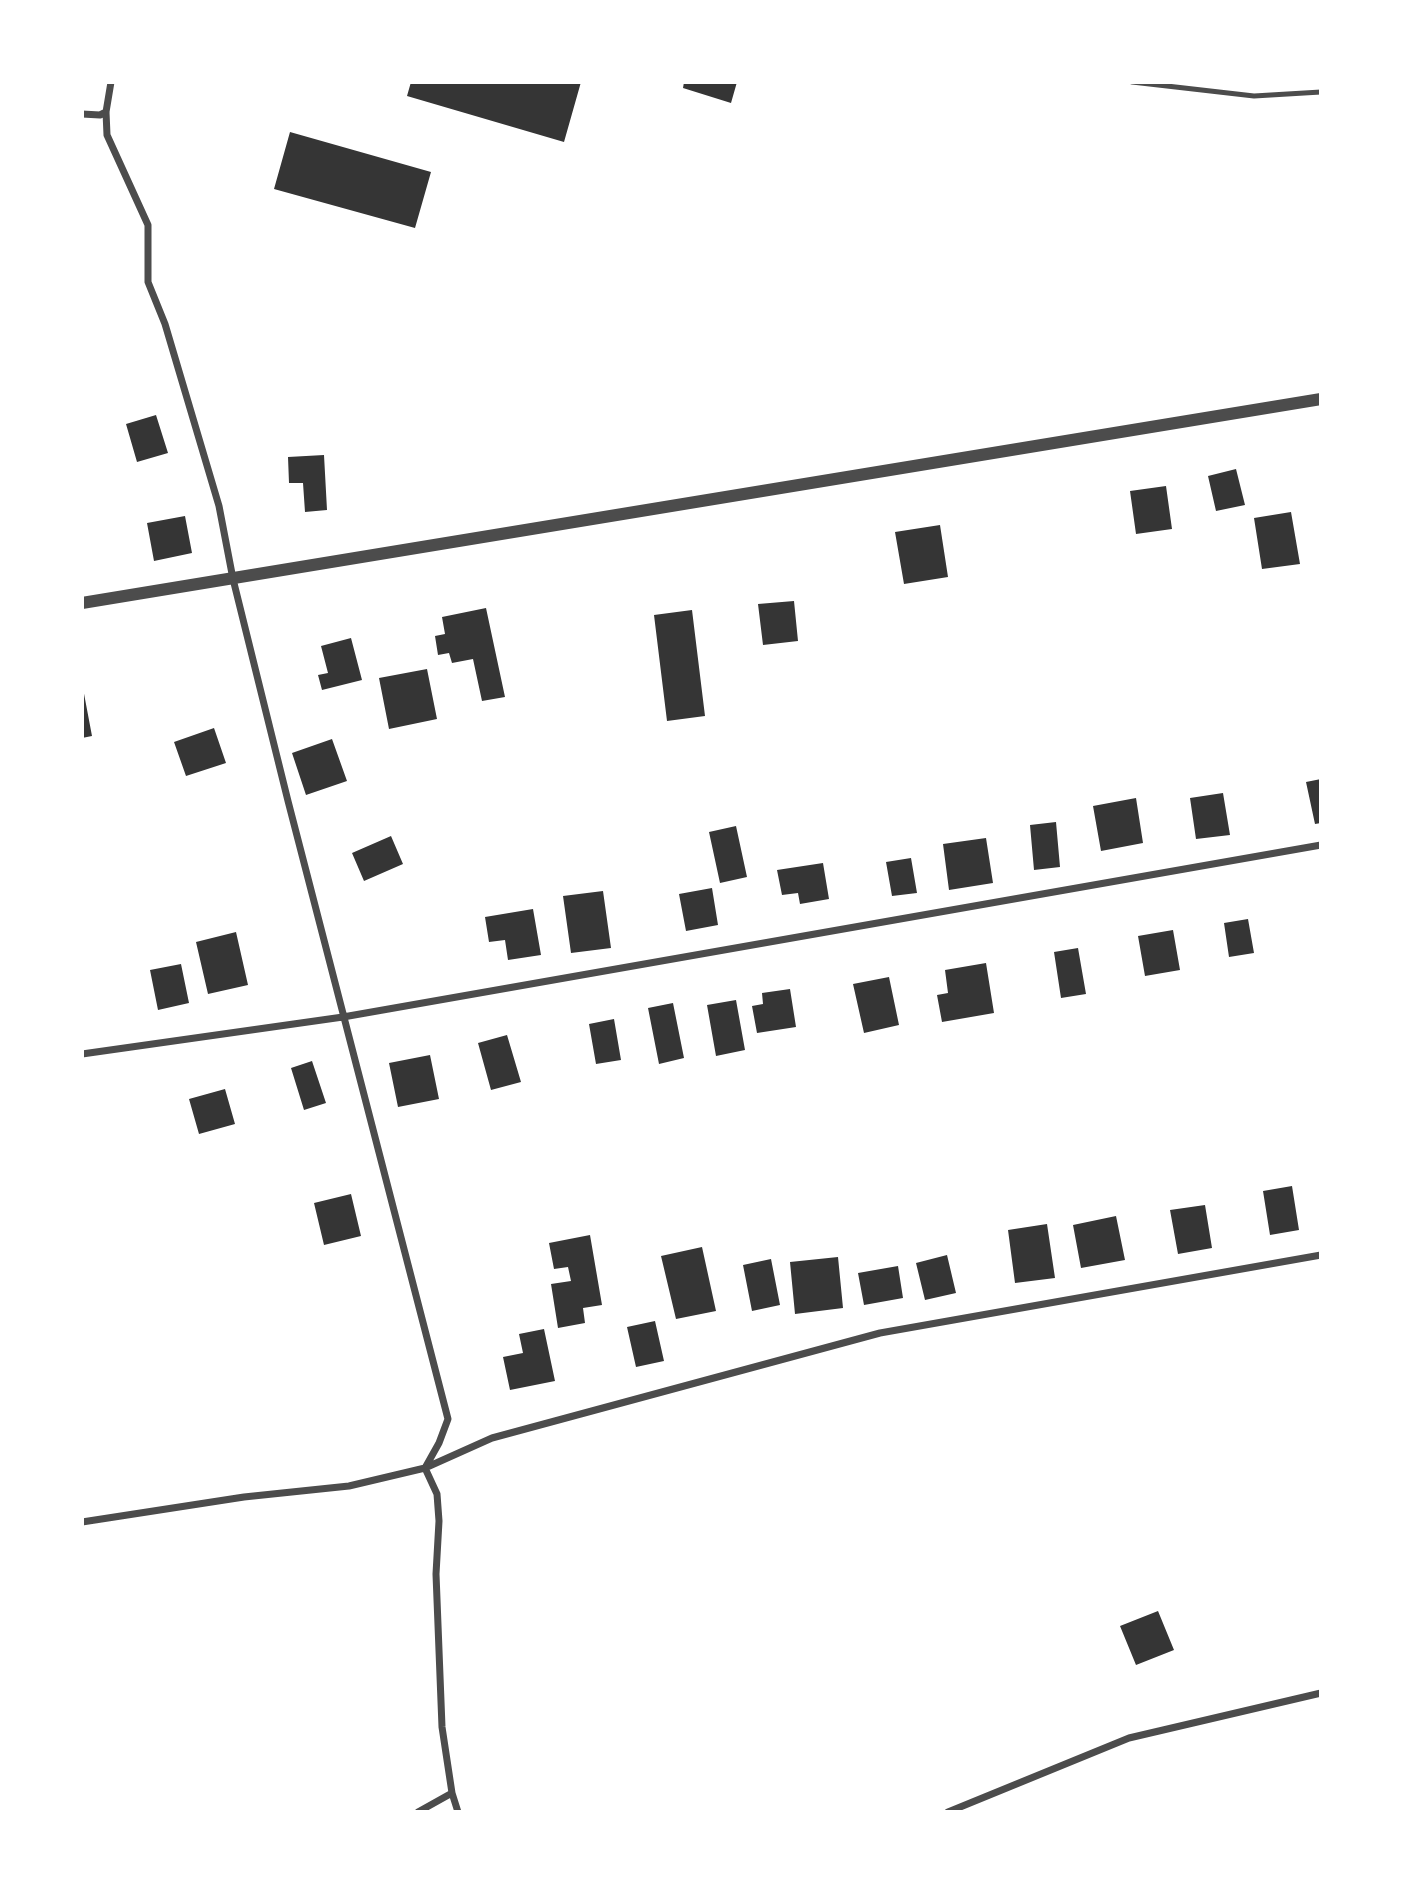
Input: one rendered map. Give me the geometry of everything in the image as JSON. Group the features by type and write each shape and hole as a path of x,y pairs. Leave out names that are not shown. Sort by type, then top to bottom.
{"street":[{"path":"111,82 106,112 107,135 148,225 148,282 165,324 212,481 233,579 343,1017 448,1419 425,1468"},
{"path":"82,114 100,115 106,112"},
{"path":"82,603 1321,399"},
{"path":"82,1054 343,1017 1321,845"},
{"path":"82,1522 244,1497 349,1486 425,1468 492,1438 880,1334 1321,1255"},
{"path":"425,1468 438,1494 436,1574 442,1727 452,1793 458,1812"},
{"path":"948,1812 1129,1738 1321,1693"},
{"path":"418,1812 452,1793"}],"lane":[{"path":"1132,82 1254,96 1321,92"}],"building":[{"path":"411,82 581,82 564,142 407,96"},
{"path":"684,82 737,82 731,103 683,88"},
{"path":"290,132 431,172 415,228 274,189"},
{"path":"156,415 168,453 137,462 126,424"},
{"path":"324,455 327,510 305,512 303,483 289,483 288,457"},
{"path":"1236,469 1245,505 1216,511 1208,476"},
{"path":"1166,486 1172,529 1136,534 1130,491"},
{"path":"1291,512 1300,564 1262,569 1254,518"},
{"path":"185,516 192,553 154,561 147,523"},
{"path":"940,525 948,577 904,584 895,532"},
{"path":"794,601 798,641 763,645 758,604"},
{"path":"486,608 505,697 482,701 473,659 452,663 449,653 438,655 435,636 445,634 442,617"},
{"path":"692,610 705,716 667,721 654,615"},
{"path":"351,638 362,680 322,690 318,675 328,673 321,646"},
{"path":"427,669 437,719 389,729 379,678"},
{"path":"82,683 92,736 82,738"},
{"path":"214,728 226,763 186,776 174,742"},
{"path":"332,739 347,781 306,795 292,753"},
{"path":"1321,779 1321,823 1315,824 1306,782"},
{"path":"1223,793 1230,835 1196,839 1190,798"},
{"path":"1136,798 1143,843 1101,851 1093,806"},
{"path":"1056,822 1060,867 1034,870 1030,825"},
{"path":"736,826 747,877 720,883 709,832"},
{"path":"391,836 403,864 364,881 352,853"},
{"path":"986,838 993,883 949,890 943,844"},
{"path":"911,858 917,893 892,896 886,862"},
{"path":"823,863 829,899 800,904 798,893 782,895 777,870"},
{"path":"712,888 718,925 686,931 679,894"},
{"path":"603,891 611,948 571,953 563,896"},
{"path":"533,909 541,955 508,960 505,940 489,942 485,917"},
{"path":"1248,919 1254,953 1229,957 1224,923"},
{"path":"1173,930 1180,970 1145,976 1138,936"},
{"path":"236,932 248,985 208,994 196,942"},
{"path":"1078,948 1086,994 1061,998 1054,952"},
{"path":"986,963 994,1013 942,1022 937,995 948,993 945,970"},
{"path":"181,964 189,1003 158,1010 150,970"},
{"path":"889,977 899,1025 864,1033 853,984"},
{"path":"790,989 796,1027 757,1033 752,1006 763,1004 762,993"},
{"path":"736,1000 745,1050 716,1056 707,1005"},
{"path":"673,1003 684,1058 659,1064 648,1008"},
{"path":"614,1019 621,1060 596,1064 589,1024"},
{"path":"507,1035 521,1082 491,1090 478,1043"},
{"path":"430,1055 439,1099 398,1107 389,1063"},
{"path":"312,1061 326,1103 304,1110 291,1068"},
{"path":"225,1089 235,1124 199,1134 189,1099"},
{"path":"1292,1186 1299,1230 1270,1235 1263,1191"},
{"path":"351,1194 361,1236 324,1245 314,1203"},
{"path":"1205,1205 1212,1248 1178,1254 1170,1210"},
{"path":"1116,1216 1125,1260 1081,1268 1073,1225"},
{"path":"1047,1224 1055,1278 1015,1283 1008,1230"},
{"path":"590,1235 602,1305 583,1308 585,1323 558,1328 551,1284 571,1281 568,1267 554,1269 549,1243"},
{"path":"702,1247 716,1311 676,1319 661,1256"},
{"path":"947,1255 956,1293 925,1300 916,1263"},
{"path":"838,1257 843,1308 795,1314 790,1262"},
{"path":"771,1259 780,1305 752,1311 743,1265"},
{"path":"898,1266 903,1298 864,1305 858,1273"},
{"path":"655,1321 664,1361 636,1367 627,1327"},
{"path":"544,1329 555,1381 510,1390 503,1357 523,1353 519,1334"},
{"path":"1158,1611 1174,1650 1136,1665 1120,1626"}]}
